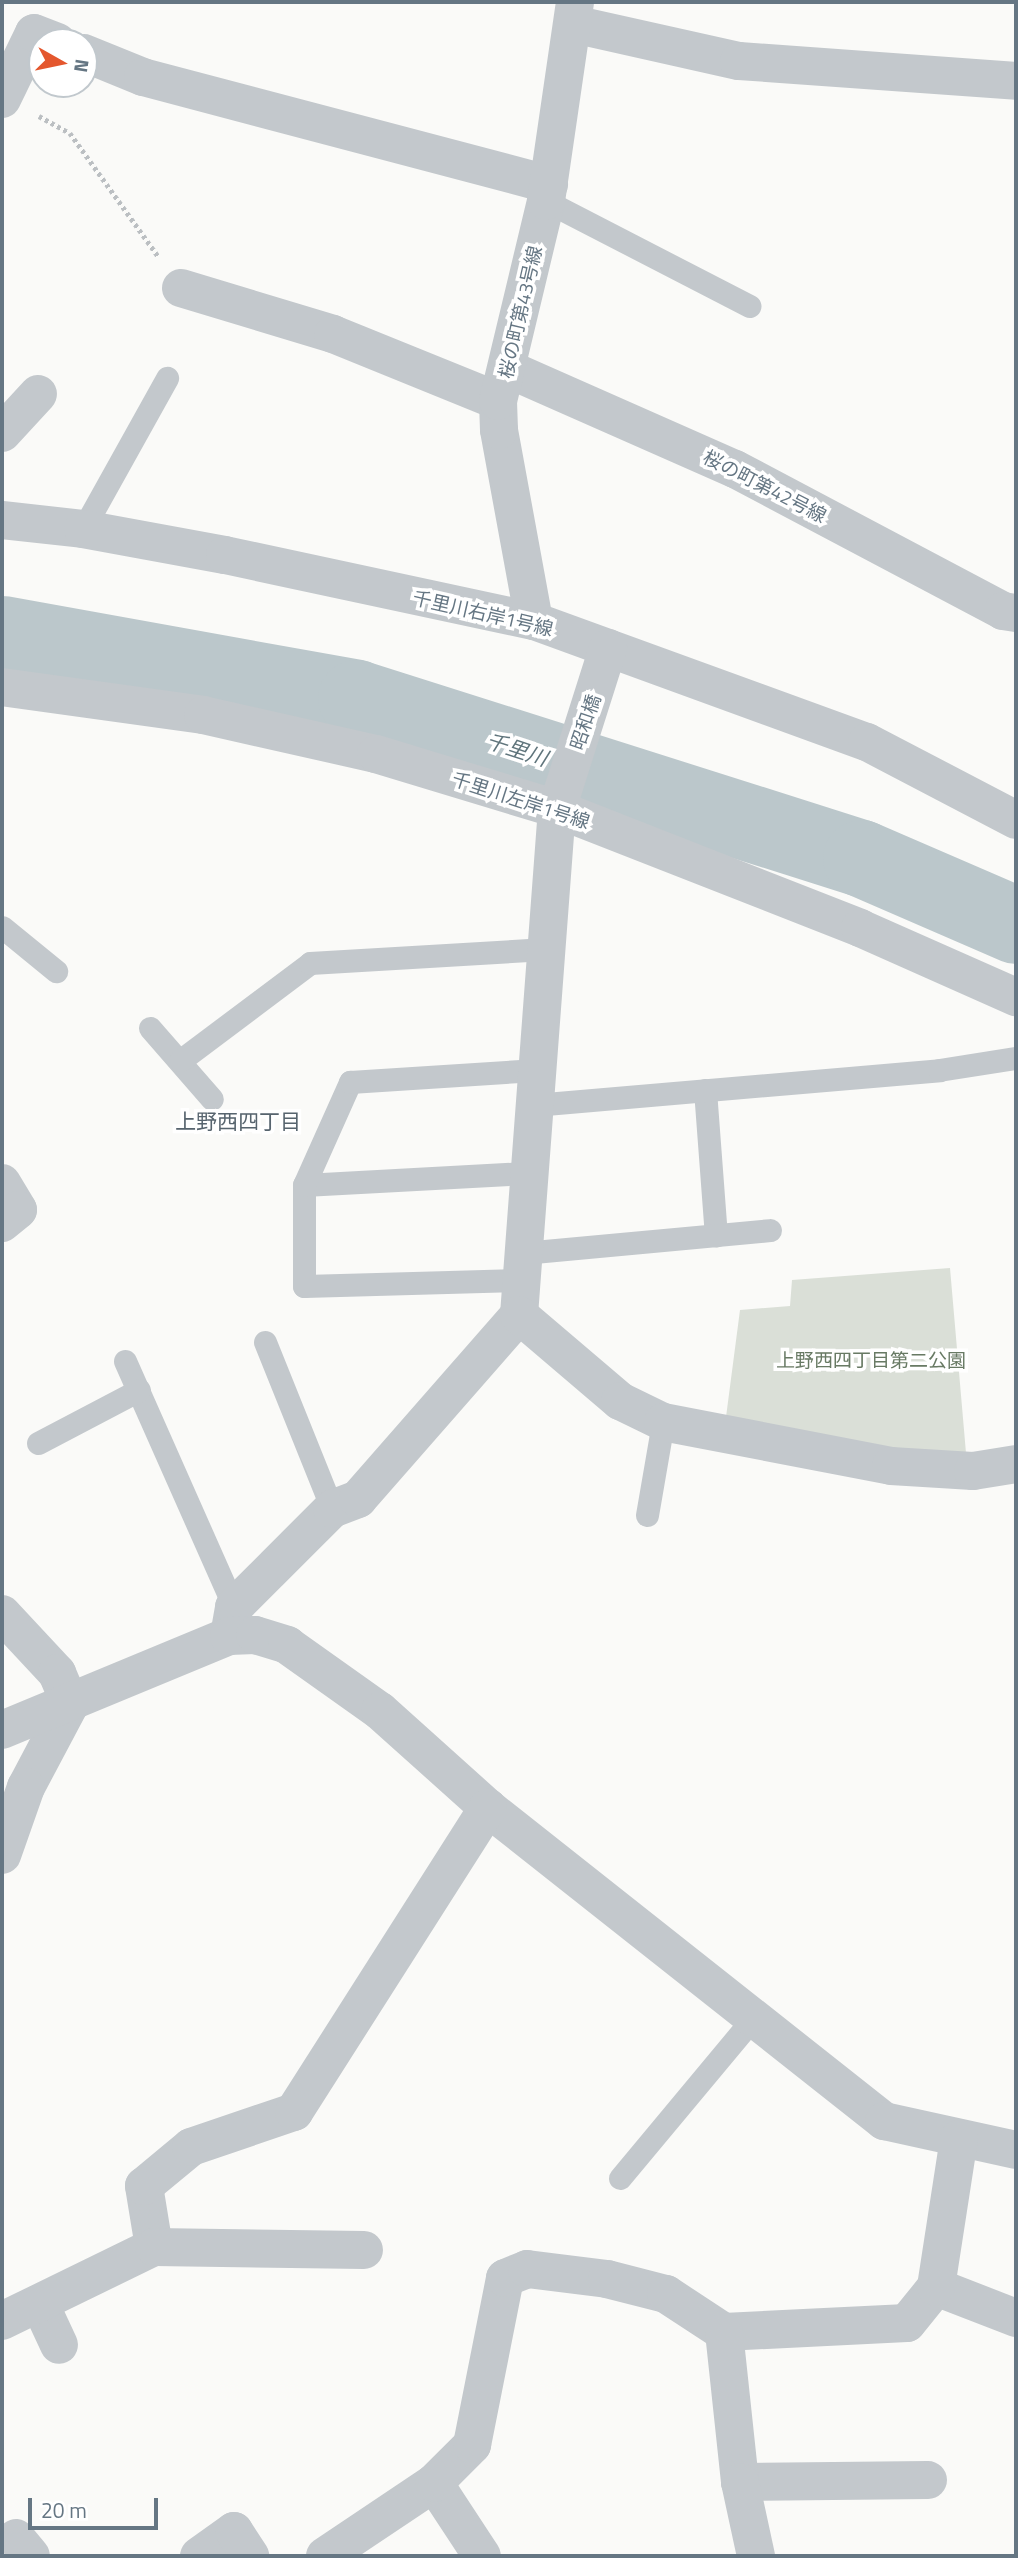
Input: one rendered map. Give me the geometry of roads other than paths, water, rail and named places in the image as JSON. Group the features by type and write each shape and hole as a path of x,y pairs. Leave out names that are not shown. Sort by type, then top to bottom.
{"street":[{"path":"574,13 739,61 1016,81"},
{"name":"桜の町第43号線","path":"534,621 499,430 503,385 547,193 574,13"},
{"path":"3,99 28,46"},
{"path":"98,59 143,77 547,193"},
{"name":"桜の町第42号線","path":"181,288 503,385 735,469 1003,611 1016,613"},
{"path":"2,433 38,394"},
{"name":"千里川右岸1号線","path":"2,520 83,529 534,621 867,742 1016,820"},
{"name":"昭和橋","path":"521,1283 545,949 559,802 608,649"},
{"name":"千里川左岸1号線","path":"2,687 203,715 376,754 559,802 860,928 1016,998"},
{"path":"2,1183 18,1210 2,1223"},
{"path":"2,1730 70,1704 231,1621 332,1509 358,1499 384,1472 521,1283 620,1401 663,1422 891,1466 973,1471 1016,1464"},
{"path":"2,1614 57,1673 70,1704"},
{"path":"231,1621 255,1635 287,1645 380,1711 488,1808 755,2016 884,2121 1016,2150"},
{"path":"2,1855 26,1787 70,1704"},
{"path":"153,2247 144,2186 191,2147 294,2112 488,1808"},
{"path":"325,2556 434,2483 472,2445 505,2278 527,2269 607,2279 666,2294 724,2332 907,2323 936,2287 959,2139"},
{"path":"2,2321 153,2247 364,2250"},
{"path":"936,2287 1016,2318"},
{"path":"40,2304 60,2345"},
{"path":"724,2332 740,2482 756,2556"},
{"path":"740,2482 928,2480"},
{"path":"434,2483 482,2556"},
{"path":"199,2556 234,2531 250,2556"}],"lane":[{"path":"547,193 749,306"},
{"path":"83,529 167,379"},
{"path":"2,927 56,971"},
{"path":"181,1060 310,963 545,949"},
{"path":"150,1028 181,1060 212,1099"},
{"path":"771,1230 716,1236 521,1283 304,1286 304,1185 351,1082 705,1090 939,1070 1016,1058"},
{"path":"705,1090 716,1236"},
{"path":"304,1185 528,1173"},
{"path":"265,1342 332,1509"},
{"path":"125,1361 231,1621"},
{"path":"38,1443 139,1390"},
{"path":"647,1516 663,1422"},
{"path":"620,2178 755,2016"}],"waterway":[{"name":"千里川","path":"2,634 356,698 861,858 1016,925"}],"district":[{"name":"上野西四丁目","path":"238,1121"}],"park label":[{"name":"上野西四丁目第二公園","path":"871,1360"}]}
